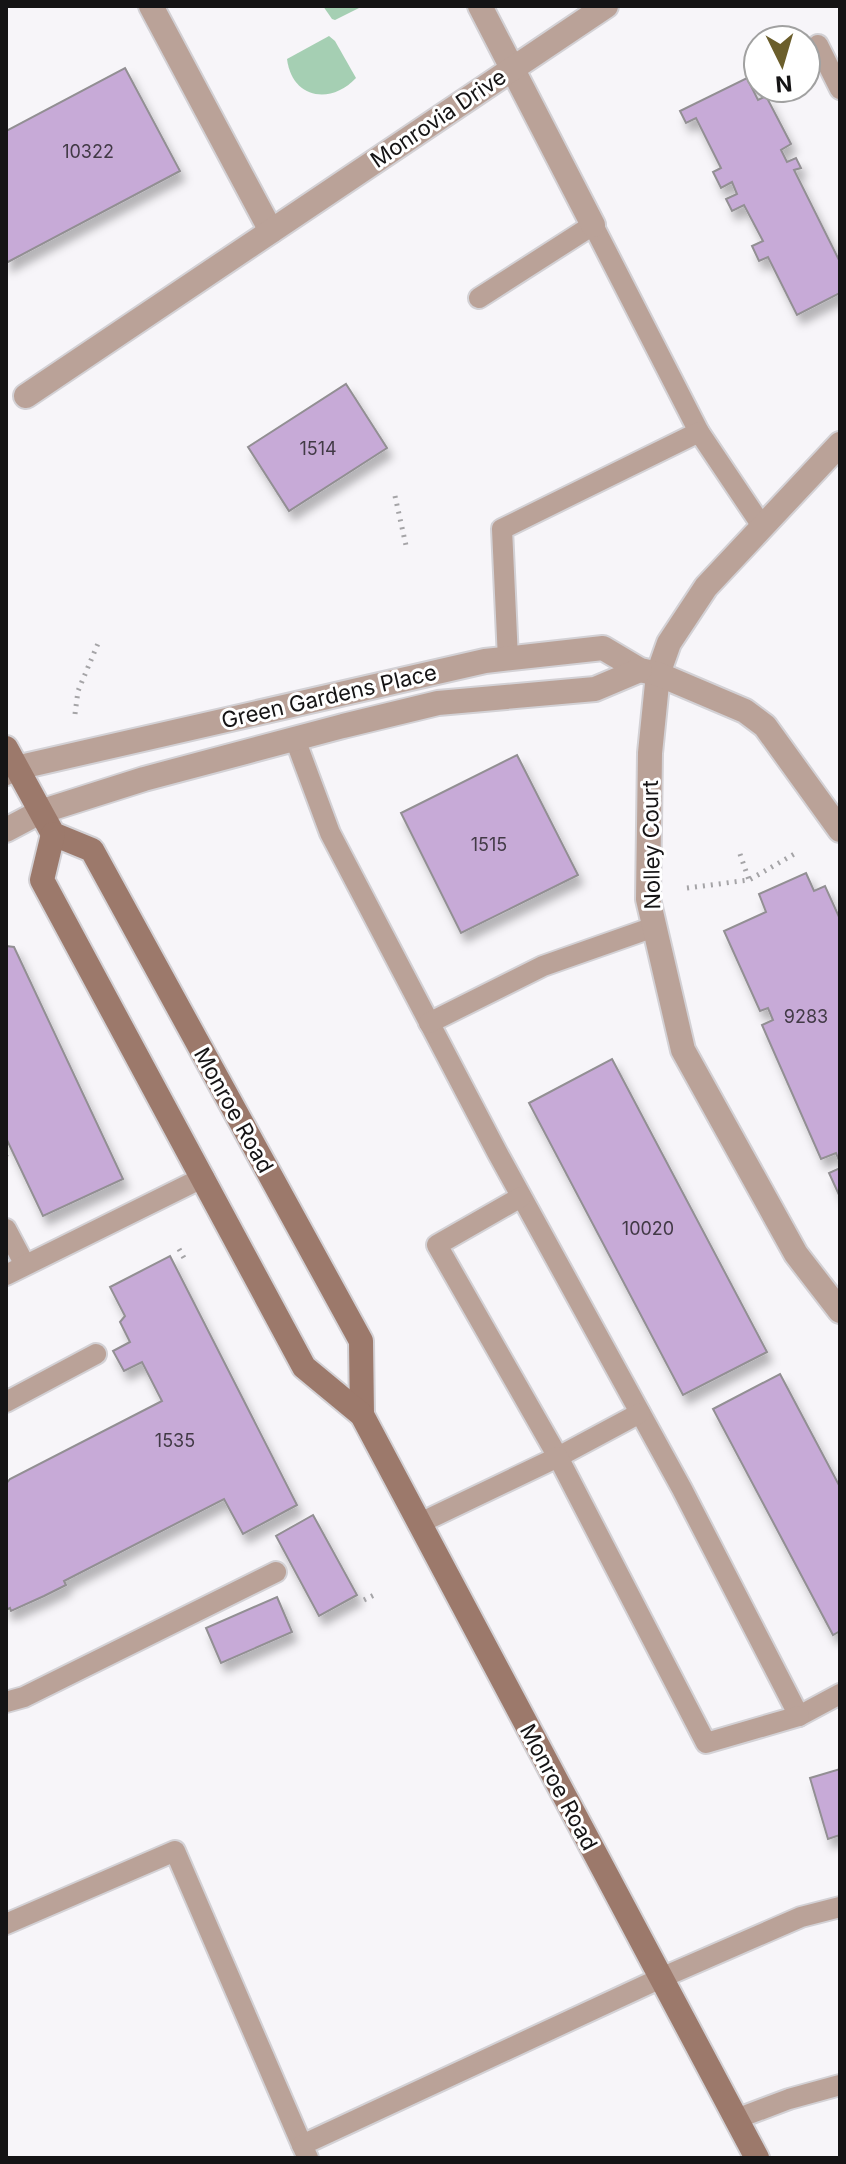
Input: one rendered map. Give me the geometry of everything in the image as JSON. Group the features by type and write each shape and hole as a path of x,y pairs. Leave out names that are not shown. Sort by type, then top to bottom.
{"main road":[{"path":"9,763 53,834"},
{"name":"Monroe Road","path":"362,1415 361,1341 92,850 53,834 42,880 304,1367 362,1415 757,2158"}],"street":[{"path":"151,6 271,231"},
{"path":"480,6 593,225"},
{"name":"Monrovia Drive","path":"26,396 606,6"},
{"name":"Nolley Court","path":"840,444 706,587 649,672 648,885 648,899 683,1050 796,1254 840,1311"},
{"name":"Green Gardens Place","path":"9,763 485,661 603,648 649,672"},
{"path":"649,672 745,711 765,726 840,830"},
{"name":"Green Gardens Place","path":"6,830 40,812 144,779 438,703 595,689 649,672"}],"lane":[{"path":"822,53 840,89"},
{"path":"479,298 593,225 699,432 762,526"},
{"path":"508,659 502,529 699,432"},
{"path":"295,739 330,833 799,1716"},
{"path":"429,1023 543,966 654,927"},
{"path":"6,1275 204,1177"},
{"path":"521,1197 437,1245 558,1457 706,1743 799,1716 840,1694"},
{"path":"6,1229 25,1265"},
{"path":"6,1402 96,1354"},
{"path":"418,1524 558,1457 640,1413"},
{"path":"6,1702 24,1697 276,1572"},
{"path":"6,1924 175,1851 305,2152 661,1978 801,1917 840,1907"},
{"path":"736,2119 789,2099 840,2085"}],"path":[{"path":"395,496 407,550"},
{"path":"75,714 78,691 99,641"},
{"path":"687,888 749,880 796,853"},
{"path":"740,854 749,880"},
{"path":"179,1249 184,1258"},
{"path":"364,1600 378,1593"}],"green space":[{"path":"323,6 363,6 335,20"},
{"path":"329,36 356,78 335,92 314,94 296,83 287,59"}],"building":[{"path":"125,68 180,171 6,263 6,131"},
{"path":"742,80 742,104 770,104 791,144 781,150 787,162 796,158 801,168 794,170 840,262 840,293 797,315 768,257 759,261 752,246 763,241 744,205 732,211 726,199 737,194 732,182 721,188 713,172 721,168 696,118 686,123 680,111"},
{"path":"346,384 387,448 289,511 248,447"},
{"path":"517,755 578,875 461,933 401,813"},
{"path":"806,873 814,891 825,886 840,919 840,1163 836,1153 821,1159 762,1025 773,1020 768,1008 760,1011 724,931 766,912 759,894"},
{"path":"6,946 14,947 123,1179 43,1216 6,1138"},
{"path":"612,1059 767,1352 683,1395 529,1103"},
{"path":"840,1168 840,1197 829,1173"},
{"path":"170,1256 297,1505 243,1534 224,1499 64,1581 66,1585 11,1611 10,1608 6,1610 6,1484 10,1479 162,1401 142,1362 124,1371 113,1351 130,1342 120,1322 125,1316 110,1287"},
{"path":"780,1374 840,1487 840,1631 833,1635 713,1409"},
{"path":"313,1515 357,1595 319,1616 276,1536"},
{"path":"277,1597 292,1632 221,1663 206,1628"},
{"path":"840,1769 840,1835 828,1839 810,1778"}]}
